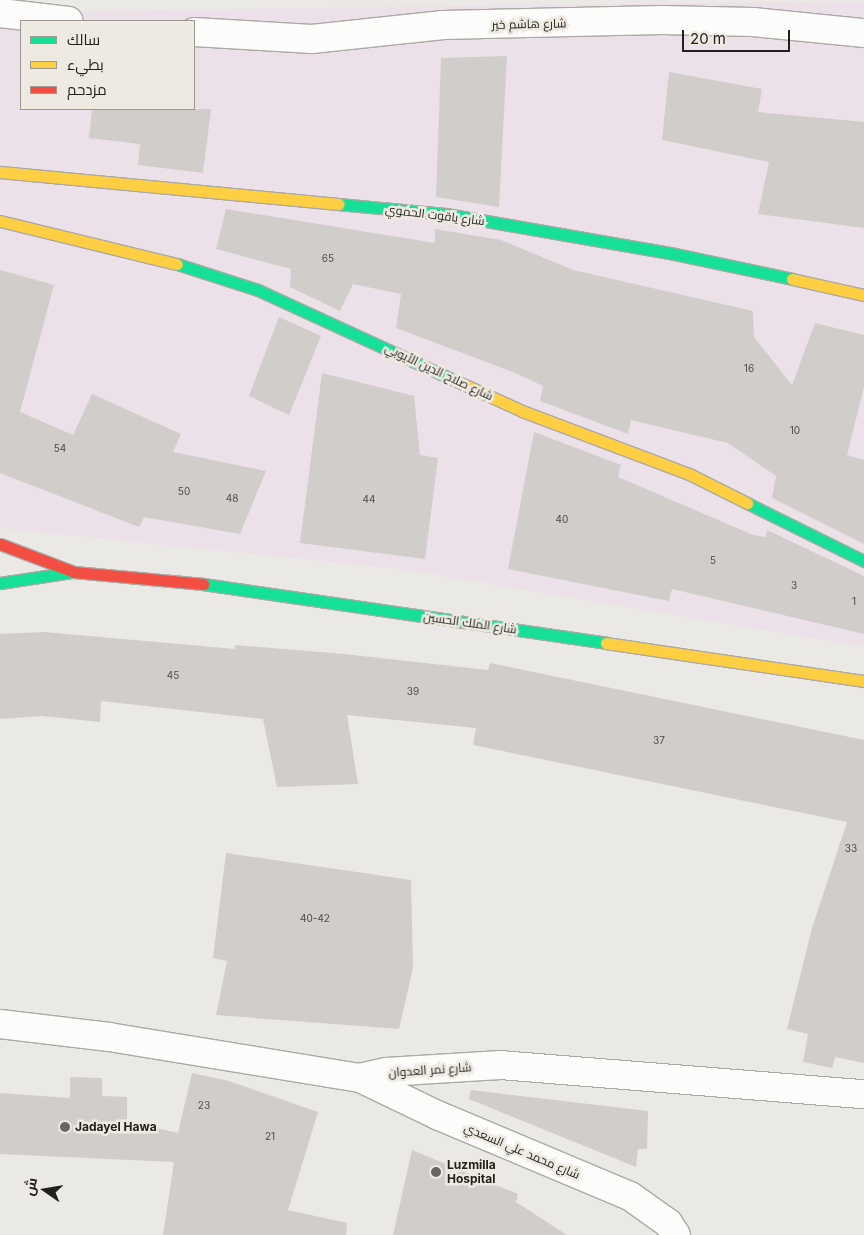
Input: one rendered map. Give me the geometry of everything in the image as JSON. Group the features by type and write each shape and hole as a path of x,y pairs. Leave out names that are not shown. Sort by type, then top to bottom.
{"street":[{"path":"0,12 61,20"},
{"name":"شارع هاشم خير","path":"195,32 312,39 442,25 671,20 753,22 864,33"},
{"name":"شارع ياقوت الحموي","path":"0,172 446,214 670,253 864,295"},
{"name":"شارع صلاح الدين الأيوبي","path":"0,221 201,270 258,290 522,411 691,475 864,561"},
{"name":"شارع الملك الحسين","path":"0,544 74,572"},
{"name":"شارع الملك الحسين","path":"0,583 74,572 225,586 864,681"},
{"name":"شارع نمر العدوان","path":"0,1024 109,1037 360,1078 386,1072 500,1066 864,1094"},
{"name":"شارع محمد علي السعدي","path":"360,1078 437,1115 630,1196 668,1223 676,1235"}],"shaded area":[{"path":"864,1 864,647 401,569 0,528 0,12"}],"building":[{"path":"507,56 499,207 436,197 441,58"},
{"path":"669,72 762,89 758,112 864,122 864,228 758,214 769,162 662,140"},
{"path":"211,109 203,173 138,165 140,144 89,138 92,110"},
{"path":"226,209 435,243 435,229 501,240 573,270 753,311 754,337 792,385 815,323 864,335 864,387 847,455 864,460 864,544 772,498 776,476 728,443 631,420 628,434 540,401 543,386 515,373 396,328 401,294 353,284 340,311 290,287 291,269 216,249"},
{"path":"0,270 54,285 20,412 73,435 92,394 181,434 173,452 266,471 240,534 144,517 139,527 0,473"},
{"path":"279,317 321,336 289,415 249,396"},
{"path":"322,373 414,396 420,455 438,458 425,559 300,543"},
{"path":"534,432 621,465 618,477 753,535 766,537 767,530 864,576 864,634 672,589 669,601 508,569"},
{"path":"44,632 235,649 235,645 344,654 488,670 490,663 864,740 864,1063 835,1057 832,1068 803,1062 808,1034 787,1029 812,928 847,822 473,745 476,728 347,715 358,784 277,787 263,719 101,701 100,722 42,716 0,719 0,634"},
{"path":"226,853 411,880 413,968 399,1029 216,1015 227,961 213,958"},
{"path":"192,1073 229,1081 318,1112 288,1210 347,1223 346,1235 163,1235 174,1162 0,1154 0,1093 70,1098 70,1077 102,1078 102,1096 127,1097 127,1121 178,1133"},
{"path":"471,1090 648,1111 647,1149 638,1149 636,1167 469,1099"},
{"name":"Luzmilla Hospital","path":"412,1150 518,1194 516,1202 567,1235 393,1235"}],"traffic: fast":[{"path":"338,204 446,214 670,253 792,279"},
{"path":"177,264 258,290 454,380"},
{"path":"747,503 864,561"},
{"path":"0,583 73,572"},
{"path":"203,584 606,643"}],"traffic: slow":[{"path":"0,172 338,204"},
{"path":"0,221 177,264"},
{"path":"792,279 864,295"},
{"path":"454,380 522,411 691,475 747,503"},
{"path":"606,643 864,681"}],"traffic: jam":[{"path":"0,544 74,572 203,584"}],"place":[{"name":"Jadayel Hawa","path":"65,1127"},
{"name":"Luzmilla Hospital","path":"436,1172"}]}
